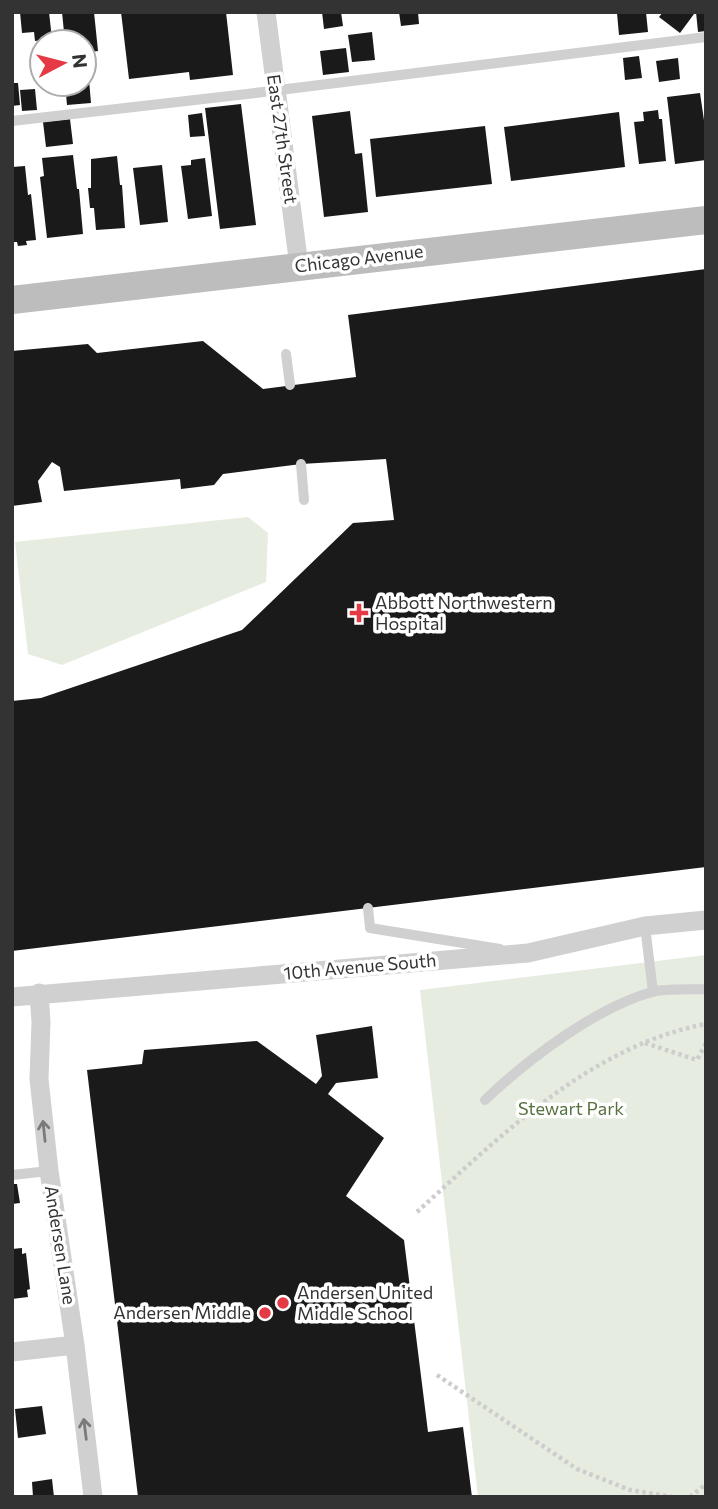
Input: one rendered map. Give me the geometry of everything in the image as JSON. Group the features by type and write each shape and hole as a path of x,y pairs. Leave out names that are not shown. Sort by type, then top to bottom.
{"street":[{"name":"East 27th Street","path":"266,12 299,266"},
{"name":"Chicago Avenue","path":"12,300 706,220"},
{"name":"10th Avenue South","path":"12,997 528,953 645,926 706,920"},
{"name":"Andersen Lane","path":"38,993 41,1021 39,1079 49,1171 75,1345 93,1497"},
{"path":"12,1352 75,1345"}],"lane":[{"path":"12,121 706,37"},
{"path":"286,354 290,385"},
{"path":"301,464 304,500"},
{"path":"368,908 370,928 528,953"},
{"path":"645,926 653,992"},
{"path":"485,1100 516,1071 610,1009 653,992 706,989"},
{"path":"12,1175 49,1171"}],"path":[{"path":"417,1212 494,1142 567,1084 644,1043 685,1028 706,1024"},
{"path":"644,1043 697,1060 706,1043"},
{"path":"437,1376 577,1469 630,1490 673,1497"},
{"path":"690,1497 706,1483"}],"green space":[{"path":"248,517 268,533 266,582 62,665 28,654 15,542"},
{"name":"Stewart Park","path":"706,955 706,1497 478,1497 420,990"}],"building":[{"path":"20,12 49,12 51,28 28,28 28,32 22,33"},
{"path":"62,12 94,12 96,28 64,28"},
{"path":"121,12 226,12 233,75 190,80 189,72 129,79"},
{"path":"322,12 341,12 343,26 324,29"},
{"path":"399,12 418,12 419,24 401,26"},
{"path":"646,12 648,32 619,35 617,13"},
{"path":"663,12 694,14 680,33 659,17"},
{"path":"696,12 706,12 706,31 698,32"},
{"path":"372,32 375,60 352,62 348,35"},
{"path":"346,48 349,72 323,75 320,51"},
{"path":"639,56 642,78 625,80 623,58"},
{"path":"678,58 680,79 659,82 656,61"},
{"path":"12,83 18,83 20,105 12,106"},
{"path":"28,89 28,98 36,98 37,110 22,111 20,90"},
{"path":"700,93 706,134 706,160 675,164 667,97"},
{"path":"66,98 91,98 91,103 67,105"},
{"path":"241,104 256,225 220,229 205,108"},
{"path":"658,110 659,119 662,119 666,161 639,164 634,122 644,121 643,112"},
{"path":"350,111 355,154 362,153 368,212 324,217 312,116"},
{"path":"619,112 625,167 511,181 504,127"},
{"path":"202,113 205,136 190,137 188,115"},
{"path":"70,119 73,144 46,147 43,122"},
{"path":"485,126 492,184 376,197 370,139"},
{"path":"73,155 83,234 47,238 40,177 44,176 42,158"},
{"path":"117,156 125,228 96,230 94,208 90,208 88,188 91,188 91,159"},
{"path":"205,158 212,216 188,219 181,166 191,165 191,160"},
{"path":"162,165 168,222 140,225 133,168"},
{"path":"25,166 36,240 26,241 27,245 18,246 17,242 12,242 12,167"},
{"name":"Abbott Northwestern Hospital","path":"706,269 706,867 12,951 12,701 41,698 242,630 353,523 394,520 386,459 301,464 223,474 214,485 181,489 180,479 64,491 60,467 52,462 38,481 42,502 12,506 12,351 88,344 97,353 203,341 263,389 356,377 348,315"},
{"name":"Andersen United Middle School","path":"372,1026 378,1078 336,1083 328,1094 384,1138 346,1196 404,1240 428,1432 463,1427 472,1497 138,1497 87,1070 142,1064 144,1050 257,1041 316,1084 322,1076 316,1035"},
{"path":"12,1184 17,1184 20,1203 12,1204"},
{"path":"22,1248 22,1254 26,1253 30,1289 27,1290 28,1297 12,1299 12,1249"},
{"path":"42,1406 46,1434 18,1438 15,1409"},
{"path":"52,1479 54,1497 33,1497 32,1482"}],"place":[{"name":"Abbott Northwestern Hospital","path":"359,613"},
{"name":"Andersen United Middle School","path":"283,1303"},
{"name":"Andersen Middle","path":"265,1313"}]}
